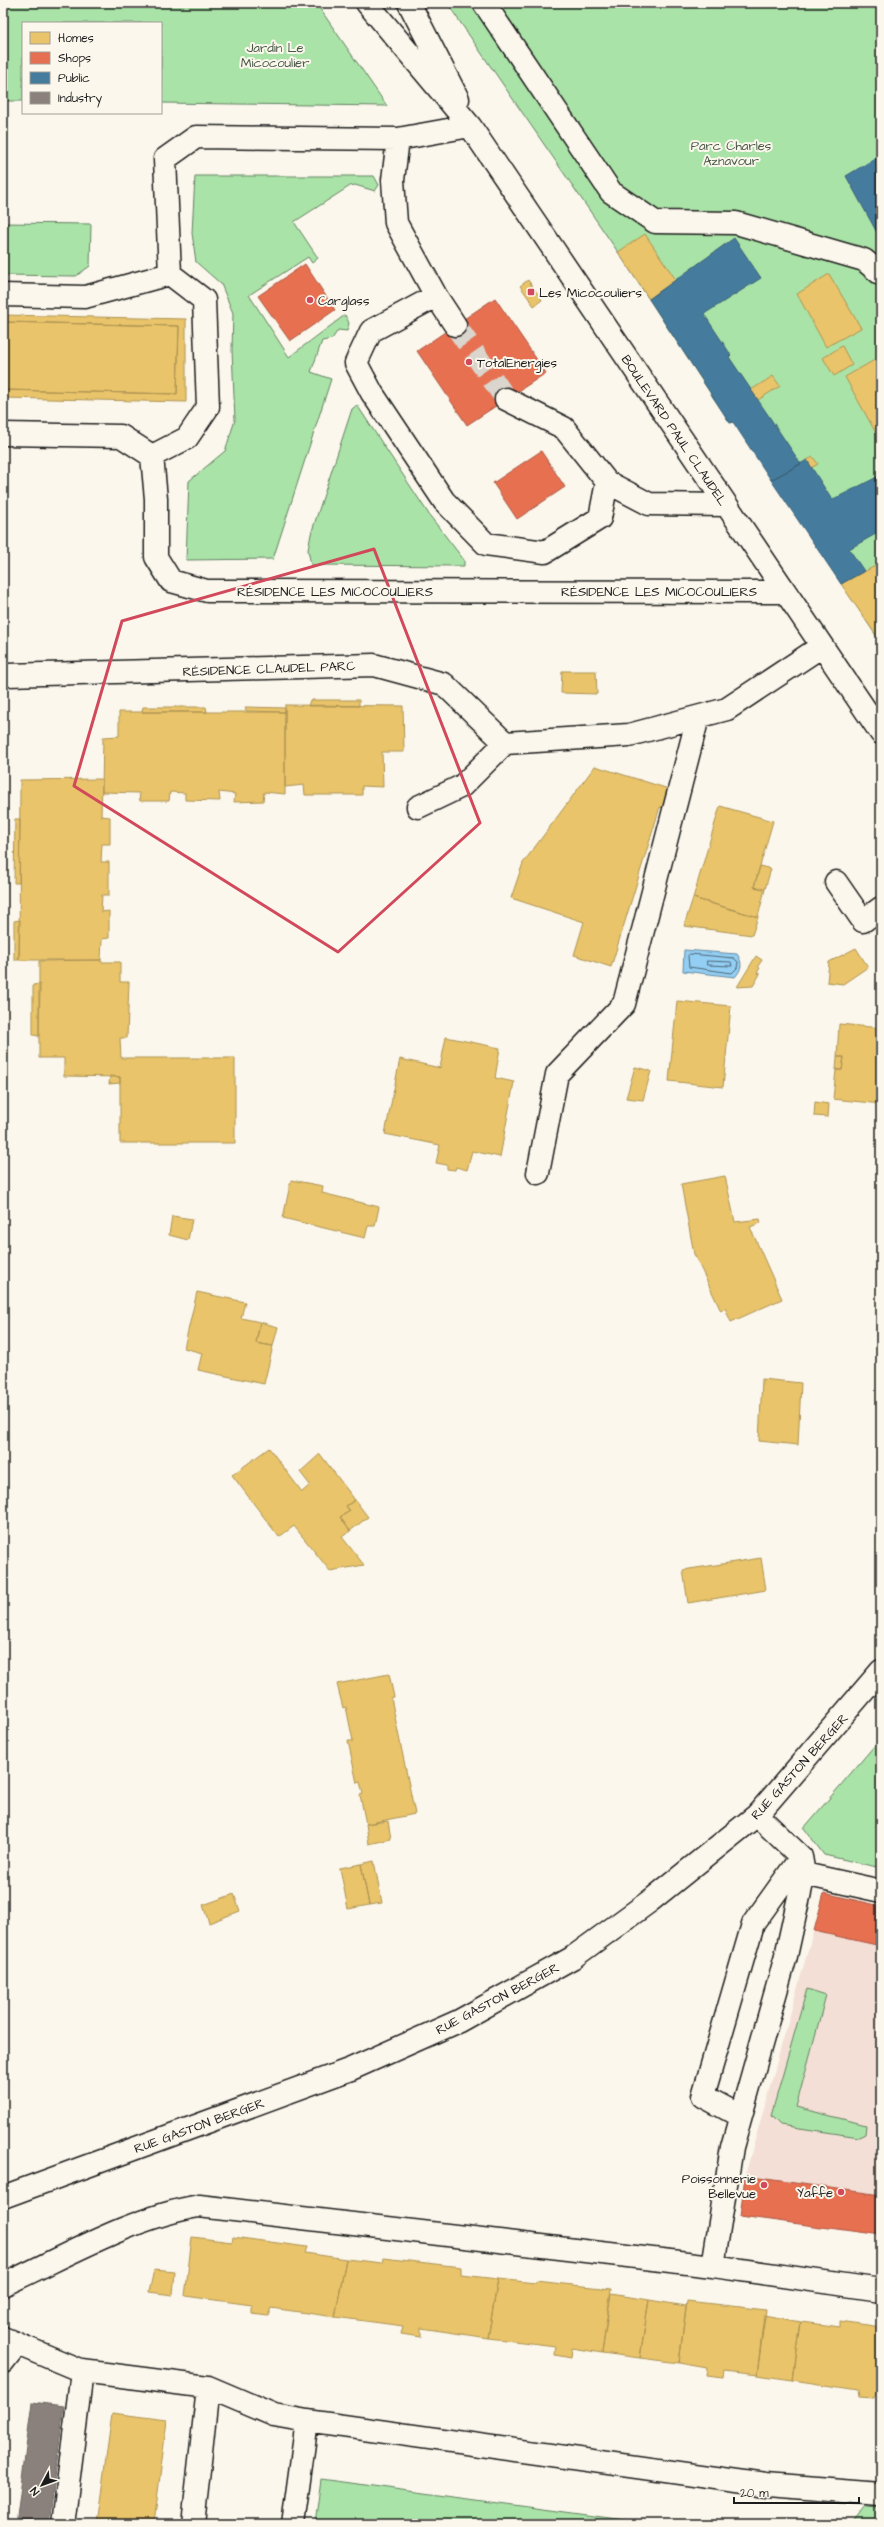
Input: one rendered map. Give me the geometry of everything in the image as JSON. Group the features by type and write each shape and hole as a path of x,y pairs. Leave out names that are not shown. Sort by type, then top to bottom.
{"street":[{"name":"BOULEVARD PAUL CLAUDEL","path":"367,3 470,126 784,592 881,733"},
{"name":"BOULEVARD PAUL CLAUDEL","path":"410,3 470,126"},
{"path":"484,3 611,192 655,222 736,223 864,260 881,274"},
{"path":"170,274 165,159 196,137 398,139 470,126"},
{"path":"398,139 393,180 396,223 436,296 455,325"},
{"path":"3,295 85,297 170,274"},
{"path":"3,434 121,436 152,456 187,438 208,407 204,300 170,274"},
{"path":"436,296 372,330 356,363 372,393 444,501 486,544 545,552 600,518 607,482"},
{"path":"506,399 564,428 607,482 649,504 726,505"},
{"name":"RÉSIDENCE LES MICOCOULIERS","path":"152,456 156,499 156,557 171,581 207,591 784,592"},
{"path":"418,807 462,786 505,743 629,735 727,709 822,646"},
{"name":"RÉSIDENCE CLAUDEL PARC","path":"7,675 374,665 444,684 505,743"},
{"path":"538,1173 557,1074 624,1004 698,717"},
{"path":"836,882 863,921 881,908"},
{"name":"RUE GASTON BERGER","path":"3,2197 351,2069 459,2021 572,1958 650,1901 757,1816 881,1671"},
{"path":"757,1816 802,1865 881,1891"},
{"path":"740,2116 703,2096 754,1924 802,1865"},
{"path":"713,2266 732,2147 786,1956 802,1865"},
{"path":"3,2285 140,2223 172,2211 199,2206 713,2266 881,2290"},
{"path":"3,2362 10,2341 82,2371 208,2387 274,2415 307,2421 766,2485 881,2494"},
{"path":"63,2524 82,2371"},
{"path":"193,2524 208,2387"},
{"path":"294,2524 307,2421"}],"highlighted area":[{"path":"374,549 480,823 338,952 74,786 122,621"}],"shaded area":[{"path":"824,1893 881,1906 881,2235 740,2216 745,2176"}],"green space":[{"name":"Jardin Le Micocoulier","path":"3,3 316,3 387,106 162,103 162,22 22,22 22,101 3,101"},
{"name":"Parc Charles Aznavour","path":"447,3 881,3 881,643 734,422 730,423 618,252"},
{"path":"195,176 374,176 379,185 375,191 355,185 350,186 294,222 318,258 312,263 308,257 249,295 289,357 345,315 349,323 347,331 338,330 332,339 322,341 311,372 331,379 273,559 186,560 189,481 225,451 235,420 232,350 233,313 221,284 196,262 192,233"},
{"path":"3,223 91,224 90,266 76,276 3,275"},
{"path":"357,405 430,516 464,560 464,566 311,565 308,550 311,534 352,409"},
{"path":"881,1738 881,1868 824,1855 804,1828"},
{"path":"807,1989 826,1995 796,2107 866,2125 865,2134 859,2137 780,2125 771,2116"},
{"path":"321,2479 654,2524 315,2524"},
{"path":"866,2506 881,2507 881,2524 852,2524"}],"water":[{"path":"684,950 737,954 741,966 735,977 683,971"}],"building: Homes":[{"path":"645,234 676,280 649,299 618,252"},
{"path":"829,274 861,328 826,347 797,294"},
{"path":"528,280 542,300 534,306 520,286"},
{"path":"3,315 186,319 186,402 3,398 3,390 177,394 179,326 3,322"},
{"path":"3,322 179,326 177,394 3,390"},
{"path":"842,346 852,365 834,376 823,358"},
{"path":"878,358 881,364 881,430 876,433 845,377"},
{"path":"773,376 780,386 758,400 751,390"},
{"path":"813,457 818,464 811,468 807,460"},
{"path":"881,563 881,641 880,641 841,584"},
{"path":"562,671 596,671 597,694 561,693"},
{"path":"310,700 359,700 359,706 308,706"},
{"path":"285,705 403,706 404,752 382,752 383,787 362,786 362,795 305,795 304,785 285,787"},
{"path":"143,707 206,707 207,712 142,712"},
{"path":"245,707 285,708 285,712 246,711"},
{"path":"119,712 285,712 285,794 264,792 263,801 234,802 235,794 219,792 220,801 185,800 185,793 170,792 169,801 140,801 139,793 102,792 103,737 119,736"},
{"path":"595,766 669,789 663,808 660,807 611,967 574,955 584,922 511,898 523,863"},
{"path":"102,779 101,816 110,817 110,844 102,844 101,862 109,862 109,895 102,895 101,912 109,911 109,938 102,939 101,960 19,960 20,780"},
{"path":"720,806 773,821 754,887 765,889 758,917 693,898"},
{"path":"15,819 20,819 19,883 14,883"},
{"path":"760,866 771,869 765,889 754,887"},
{"path":"693,898 758,917 752,935 684,926"},
{"path":"20,920 19,960 14,960 14,921"},
{"path":"856,948 868,967 843,984 827,982 829,962"},
{"path":"756,956 762,960 758,966 760,968 757,973 760,974 753,986 737,987"},
{"path":"101,960 101,962 120,962 120,982 129,982 127,1038 120,1038 121,1058 235,1058 235,1143 120,1143 120,1077 64,1076 64,1058 39,1058 39,961"},
{"path":"40,984 39,1036 33,1035 33,985"},
{"path":"677,1001 731,1006 723,1087 669,1081"},
{"path":"839,1024 881,1028 881,1104 833,1099 836,1070 842,1070 844,1057 837,1057"},
{"path":"446,1037 500,1048 495,1078 514,1082 500,1157 472,1151 467,1170 456,1167 455,1170 447,1169 447,1165 436,1163 440,1145 385,1134 400,1059 440,1068"},
{"path":"837,1057 844,1057 842,1070 836,1070"},
{"path":"635,1067 651,1071 643,1100 626,1098"},
{"path":"110,1076 120,1077 120,1083 109,1084"},
{"path":"815,1102 829,1104 828,1117 814,1116"},
{"path":"725,1176 735,1222 760,1219 761,1223 750,1227 782,1299 731,1322 725,1308 721,1311 694,1254 681,1184"},
{"path":"291,1180 323,1186 322,1193 379,1207 375,1226 368,1226 365,1238 283,1218"},
{"path":"172,1216 192,1219 188,1240 169,1235"},
{"path":"197,1292 245,1302 241,1318 260,1322 256,1343 273,1346 264,1384 198,1370 202,1353 184,1348"},
{"path":"260,1322 278,1327 273,1346 256,1343"},
{"path":"762,1379 801,1383 798,1445 759,1441"},
{"path":"269,1448 302,1492 310,1485 300,1472 320,1454 355,1500 346,1506 350,1511 340,1517 350,1531 342,1537 364,1565 330,1571 294,1526 279,1537 232,1475"},
{"path":"355,1500 368,1517 350,1531 340,1517 350,1511 346,1506"},
{"path":"761,1558 766,1590 688,1603 683,1570"},
{"path":"389,1674 394,1697 391,1698 415,1814 366,1824 360,1795 363,1794 360,1782 357,1783 348,1741 353,1741 346,1707 343,1708 337,1684"},
{"path":"388,1821 391,1839 369,1844 366,1824"},
{"path":"374,1861 382,1903 369,1905 361,1864"},
{"path":"361,1864 369,1905 348,1909 340,1868"},
{"path":"234,1894 240,1911 209,1923 203,1905"},
{"path":"192,2237 232,2242 233,2237 307,2247 305,2253 346,2259 335,2317 271,2308 268,2316 252,2314 252,2305 185,2296"},
{"path":"383,2258 461,2267 461,2275 498,2279 488,2338 421,2328 421,2337 401,2334 403,2326 335,2317 346,2259 382,2263"},
{"path":"154,2270 175,2272 173,2295 149,2292"},
{"path":"498,2279 535,2283 535,2281 611,2289 602,2353 572,2348 571,2358 555,2355 556,2346 488,2338"},
{"path":"611,2294 649,2300 640,2358 602,2353"},
{"path":"649,2300 686,2306 679,2363 640,2358"},
{"path":"687,2301 766,2310 757,2375 724,2371 723,2378 706,2376 707,2368 679,2363"},
{"path":"764,2315 801,2322 793,2380 757,2375"},
{"path":"840,2321 881,2327 881,2390 877,2390 874,2398 859,2397 858,2390 793,2380 801,2322 840,2327"},
{"path":"112,2413 167,2420 154,2524 97,2524"}],"building: Shops":[{"path":"305,264 335,310 290,341 258,296"},
{"path":"495,298 546,373 467,425 417,351"},
{"path":"541,451 565,487 517,519 493,483"},
{"path":"824,1893 881,1906 881,1946 814,1931"},
{"path":"745,2176 881,2195 881,2235 740,2216"}],"building: Public":[{"path":"881,155 881,238 880,238 846,176"},
{"path":"734,238 761,278 704,314 731,355 729,357 801,464 771,480 733,422 730,423 649,299"},
{"path":"807,460 832,500 881,475 881,531 849,549 864,571 841,584 771,480"}],"building: Industry":[{"path":"32,2402 64,2406 49,2524 16,2524"}],"tunnel":[{"path":"455,325 506,399"}],"place":[{"name":"Les Micocouliers","path":"531,292"},
{"name":"Carglass","path":"310,300"},
{"name":"TotalEnergies","path":"469,362"},
{"name":"Poissonnerie Bellevue","path":"764,2185"},
{"name":"Yaffe","path":"841,2192"}]}
